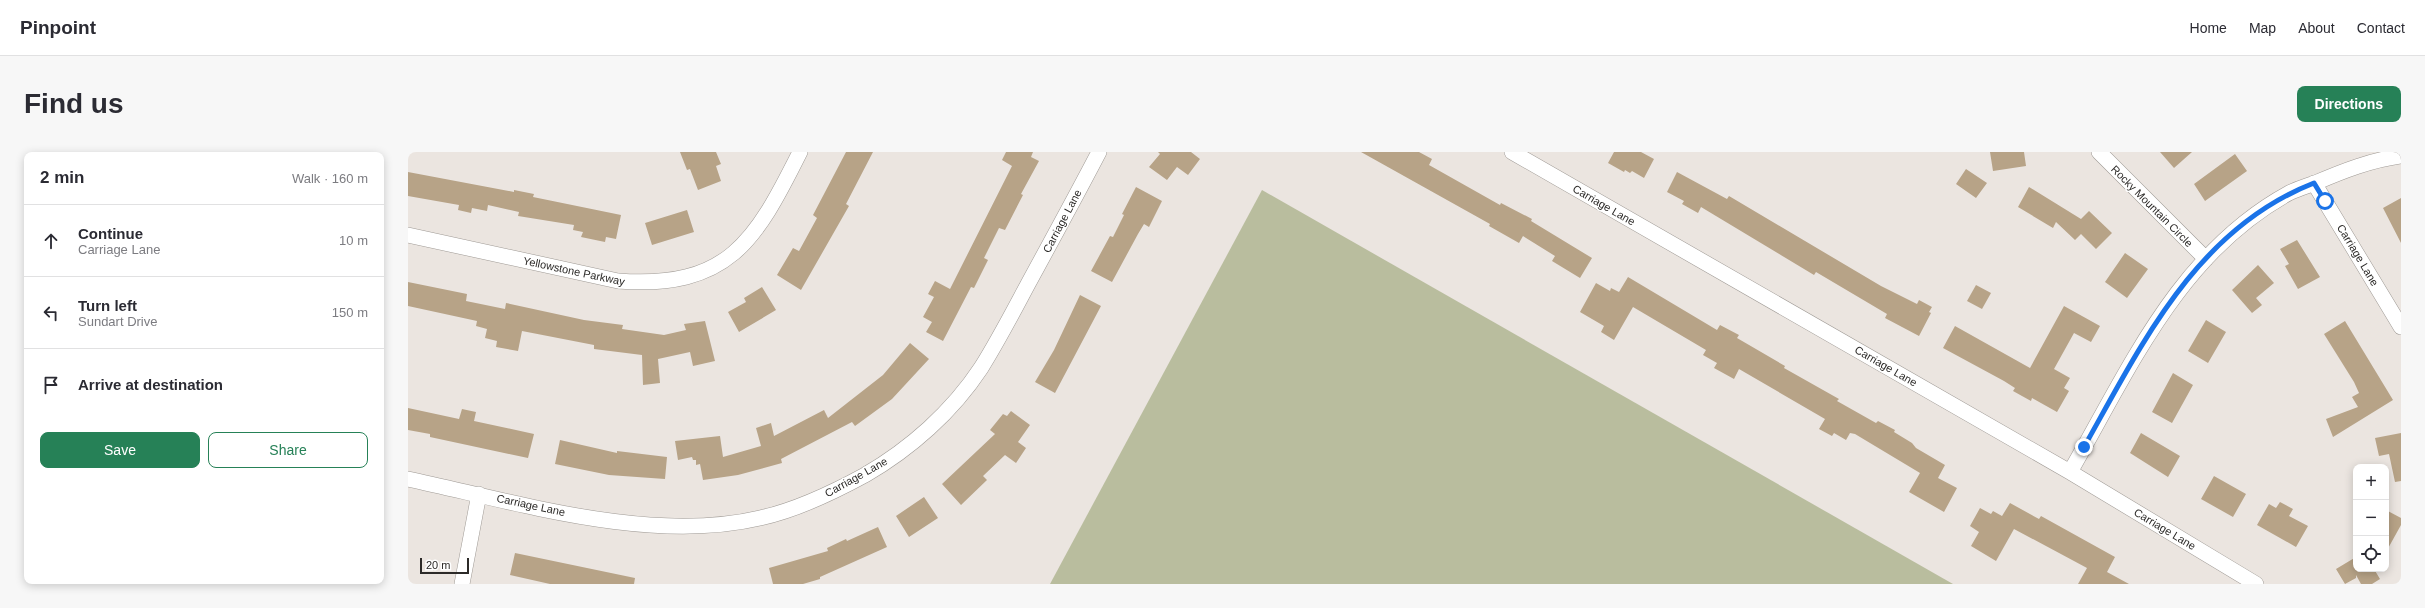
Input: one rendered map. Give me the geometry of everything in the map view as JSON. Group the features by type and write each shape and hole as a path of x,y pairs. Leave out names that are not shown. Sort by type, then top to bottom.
{"street":[{"name":"Yellowstone Parkway","path":"408,235 618,281 650,284 674,281 700,275 724,260 750,238 777,198 800,152"},
{"name":"Carriage Lane","path":"408,479 583,516 677,526 716,525 760,518 836,491 880,466 917,439 956,400 980,369 1100,152"},
{"name":"Carriage Lane","path":"1512,152 2070,472 2256,584"},
{"name":"Rocky Mountain Circle","path":"2099,152 2206,259"},
{"path":"2070,472 2161,313 2181,286 2238,227 2263,209 2291,192 2355,167 2401,156"},
{"name":"Carriage Lane","path":"2314,183 2401,327"},
{"path":"462,584 479,494"}],"green space":[{"path":"1262,190 1953,584 1050,584"}],"building":[{"path":"680,152 716,152 721,164 716,166 721,181 698,190 690,169 687,170"},
{"path":"846,152 873,152 846,204 849,206 801,290 777,275 793,248 799,251 817,218 813,215"},
{"path":"1006,152 1033,152 1031,157 1039,161 1021,194 1023,195 1005,230 999,228 984,258 988,260 974,288 971,287 943,341 926,332 932,322 923,317 934,297 928,294 935,281 950,289 1012,166 1002,160"},
{"path":"1158,152 1191,152 1200,159 1188,175 1177,167 1167,180 1149,167 1160,154"},
{"path":"1361,152 1419,152 1432,159 1429,165 1500,205 1501,203 1532,219 1531,221 1592,258 1580,278 1552,261 1555,256 1523,236 1519,243 1489,226 1490,224"},
{"path":"1614,152 1641,152 1654,159 1644,178 1632,171 1630,173 1625,170 1624,172 1608,163"},
{"path":"1990,152 2024,152 2026,166 1993,171"},
{"path":"2160,152 2192,152 2174,168"},
{"path":"2235,154 2247,171 2205,201 2194,184"},
{"path":"1966,169 1987,183 1976,198 1956,184"},
{"path":"408,172 514,192 514,190 534,194 533,197 621,215 616,239 606,237 605,242 581,237 583,232 573,230 574,225 518,216 519,212 488,205 487,211 472,208 471,213 458,210 459,205 408,196"},
{"path":"1677,172 1727,199 1729,196 1881,286 1917,304 1919,300 1932,307 1929,312 1931,313 1919,336 1885,318 1887,314 1816,272 1814,275 1701,207 1698,213 1682,204 1684,201 1667,192"},
{"path":"1136,187 1162,201 1149,227 1144,224 1112,282 1091,271 1110,236 1113,237 1124,215 1122,214"},
{"path":"2029,187 2081,219 2089,211 2112,233 2096,249 2081,234 2075,240 2056,222 2053,228 2018,207"},
{"path":"2401,198 2401,243 2383,208"},
{"path":"687,210 694,232 652,245 645,223"},
{"path":"2297,240 2320,277 2298,289 2285,266 2289,264 2280,249"},
{"path":"2125,253 2148,269 2127,298 2105,282"},
{"path":"2258,265 2274,283 2256,298 2262,305 2252,313 2232,290"},
{"path":"1628,277 1717,330 1720,325 1739,335 1737,338 1785,366 1784,368 1839,399 1837,401 1876,423 1878,421 1895,430 1894,432 1912,443 1916,448 1945,465 1938,478 1957,488 1944,512 1909,492 1920,473 1855,434 1850,433 1846,440 1834,433 1832,436 1819,429 1825,419 1739,369 1734,379 1714,368 1717,363 1703,355 1706,350 1633,307 1614,340 1601,332 1604,326 1580,312 1596,283 1610,291 1611,288 1619,292"},
{"path":"408,282 467,294 466,301 505,309 506,303 584,320 623,325 622,329 664,335 686,330 684,324 705,321 715,361 693,366 690,352 658,359 660,383 643,385 642,355 594,349 594,345 522,331 518,351 496,347 497,341 485,338 487,329 476,326 477,321 408,306"},
{"path":"1976,285 1991,293 1982,309 1967,301"},
{"path":"762,287 776,310 739,332 728,312 746,302 744,298"},
{"path":"1080,295 1101,306 1055,393 1035,382 1054,350"},
{"path":"2064,306 2100,326 2091,342 2074,333 2054,369 2070,378 2064,388 2069,391 2057,412 2032,398 2031,401 2013,391 2015,388 2004,381 1943,348 1955,326 2030,368"},
{"path":"2206,320 2226,332 2208,363 2188,351"},
{"path":"2345,321 2393,400 2333,437 2326,419 2358,407 2352,397 2359,393 2354,382 2324,334"},
{"path":"910,343 929,359 892,399 855,426 852,422 781,459 782,463 738,475 703,480 700,464 696,465 696,460 693,460 692,457 678,460 675,441 720,436 723,457 761,446 756,428 771,423 774,436 824,410 828,418 883,375"},
{"path":"2173,373 2193,385 2172,423 2152,412"},
{"path":"408,408 459,419 462,409 476,412 474,421 534,434 528,458 430,437 430,434 408,430"},
{"path":"1011,411 1030,425 1018,442 1026,448 1016,463 1005,455 983,476 987,480 961,505 942,484 995,434 990,430 1003,414 1007,416"},
{"path":"2141,433 2180,456 2168,477 2130,453"},
{"path":"2401,433 2401,481 2395,482 2389,454 2379,456 2375,438"},
{"path":"560,440 617,453 617,451 667,457 665,479 609,475 555,464"},
{"path":"2214,476 2246,494 2233,517 2201,499"},
{"path":"924,497 938,518 909,537 896,516"},
{"path":"2280,502 2293,509 2289,516 2308,526 2296,547 2257,525 2269,504 2276,508"},
{"path":"2010,503 2039,519 2041,516 2115,557 2107,572 2129,584 2078,584 2087,568 2014,529 1996,561 1971,546 1979,532 1970,526 1980,508 1991,514 1993,511 2002,516"},
{"path":"2389,512 2401,518 2401,525 2389,547"},
{"path":"878,527 887,547 820,577 820,579 803,584 773,584 769,568 828,551 827,548"},
{"path":"515,553 635,578 634,584 550,584 510,575"},
{"path":"2353,559 2353,572 2376,572 2380,579 2372,584 2361,584 2356,575 2356,578 2345,584 2336,569"}],"route":[{"path":"2084,447 2161,313 2181,286 2206,259 2238,227 2263,209 2291,192 2314,183 2325,201"}]}
